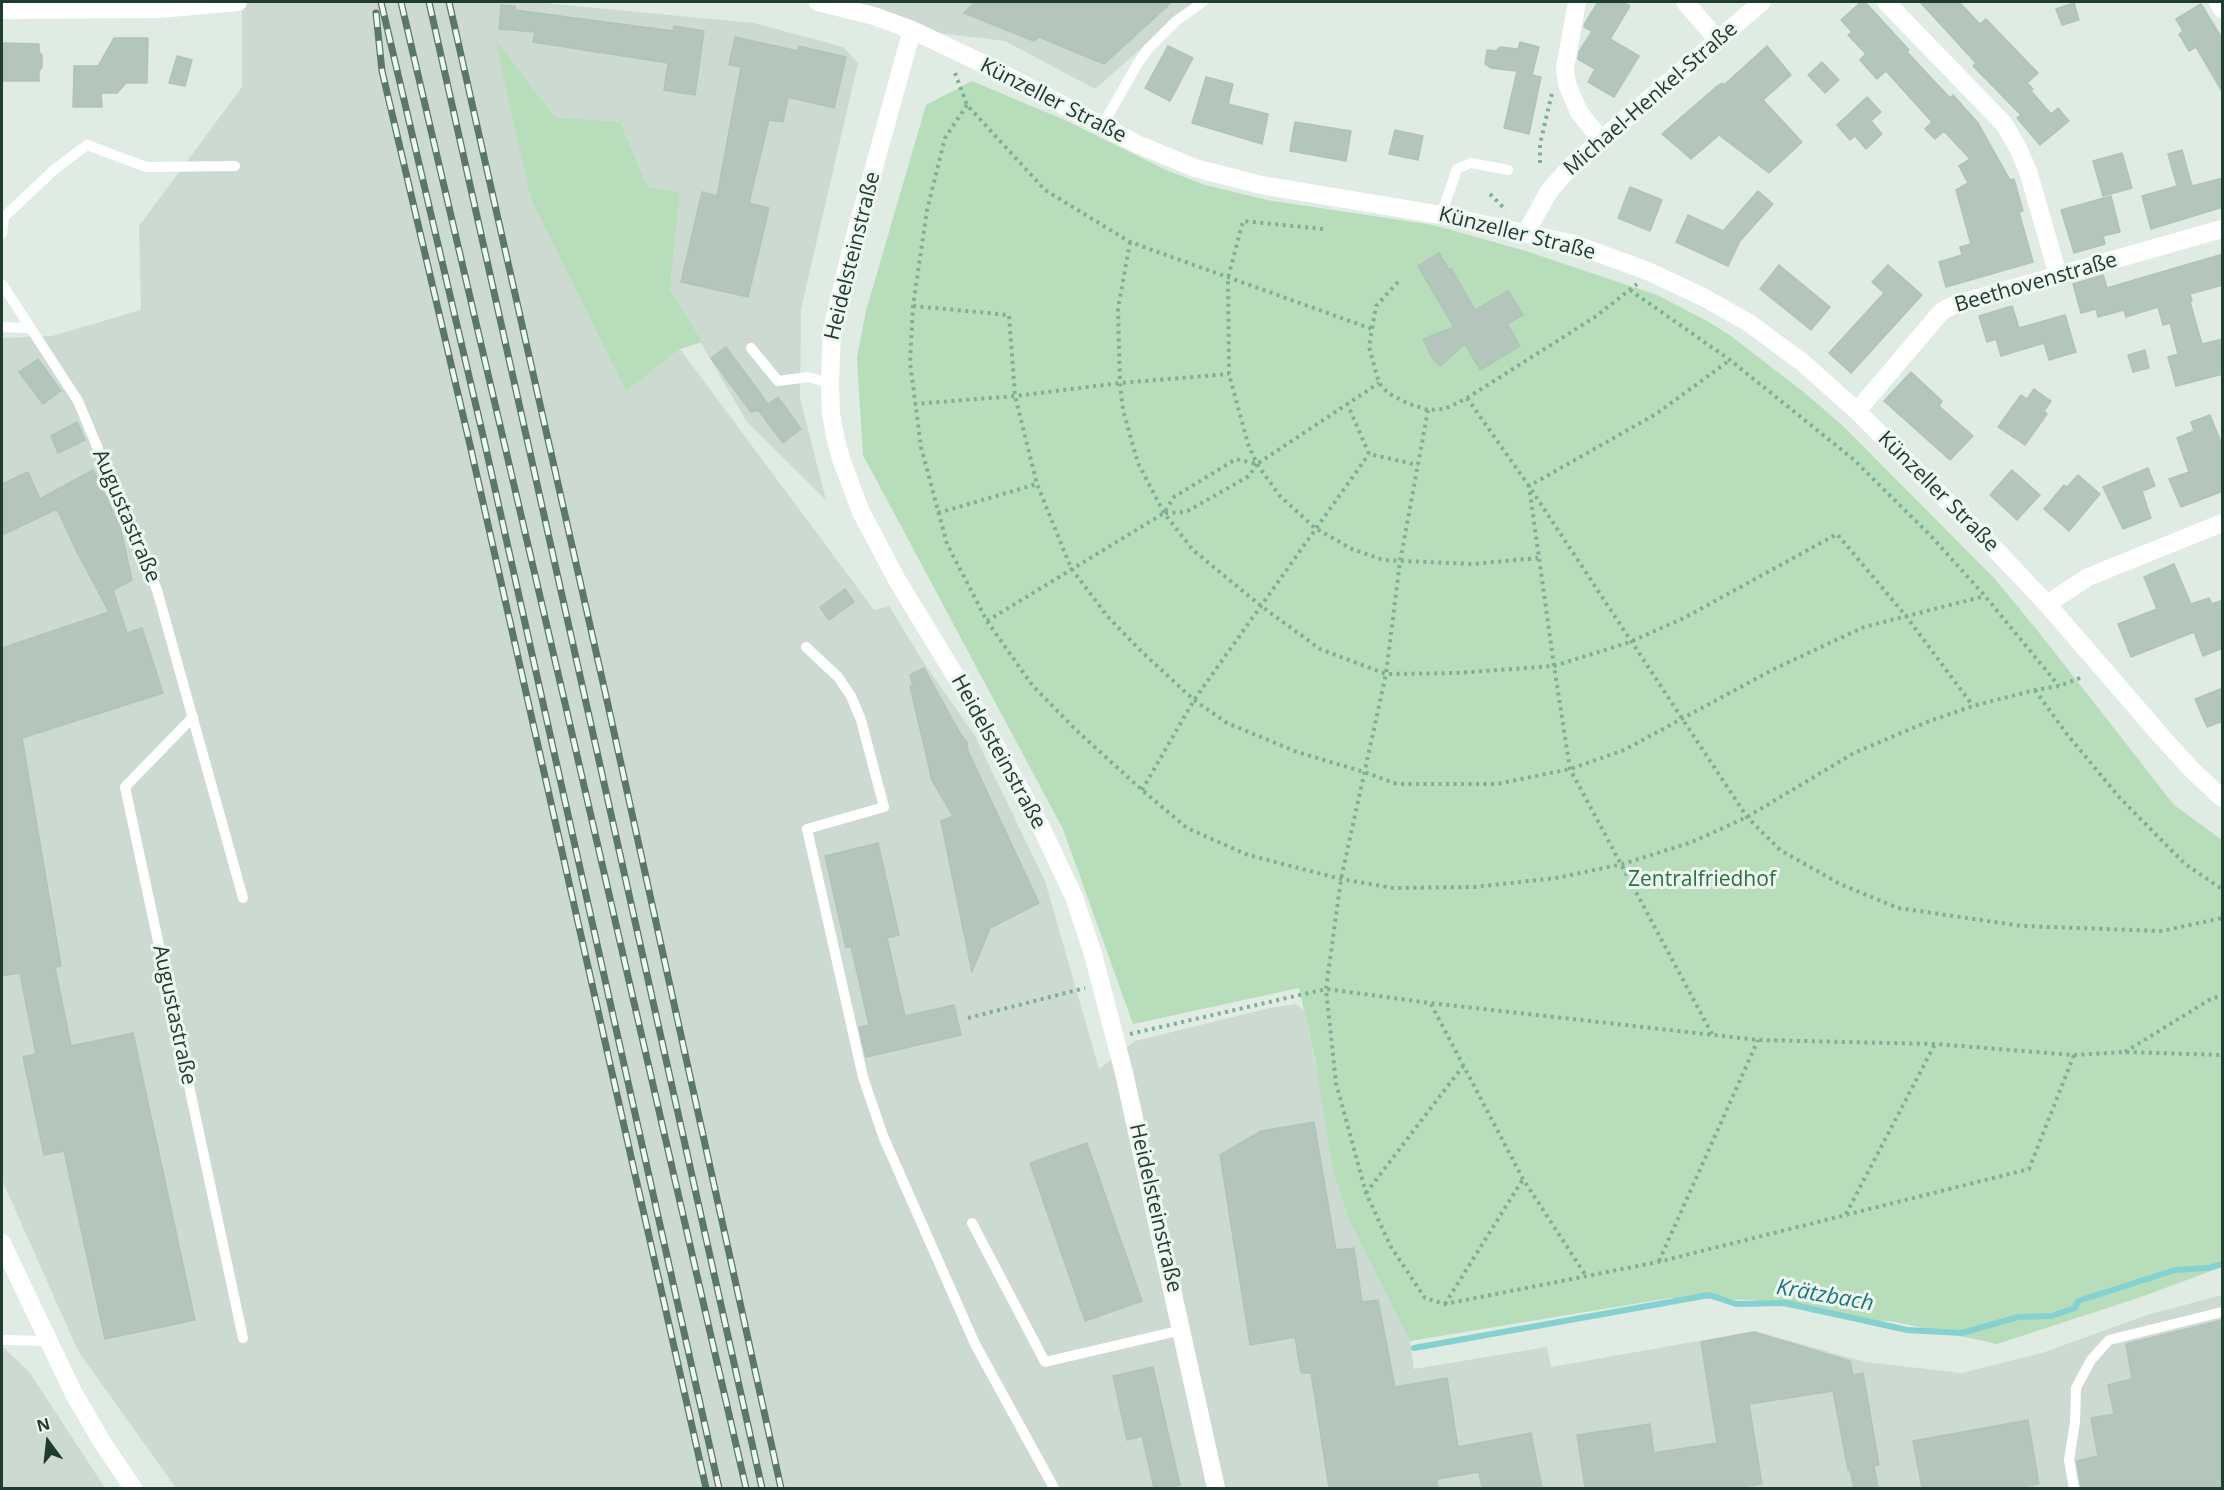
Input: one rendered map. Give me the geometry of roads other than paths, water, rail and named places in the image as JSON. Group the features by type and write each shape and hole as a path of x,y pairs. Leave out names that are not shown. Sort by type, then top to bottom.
{"main road":[{"path":"2,10 238,2"},
{"name":"Künzeller Straße","path":"818,2 874,16 912,30 992,68 1167,158 1227,177 1442,215 1574,244 1682,286 1706,298 1749,323 1802,362 1857,411 2047,604 2162,737 2192,770 2223,798"},
{"path":"1577,2 1565,68 1567,84 1579,112 1601,140"},
{"path":"1685,2 1718,40"},
{"name":"Michael-Henkel-Straße","path":"1526,233 1549,191 1573,164 1762,2"},
{"path":"1886,2 2004,124 2028,171 2058,275"},
{"path":"2218,2 2223,9"},
{"name":"Heidelsteinstraße","path":"912,30 849,258 832,330 830,383 831,413 835,435 861,512 897,580 970,700 1043,831 1074,897 1093,954 1115,1037 1216,1488"},
{"name":"Beethovenstraße","path":"1857,411 1942,311 1954,305 2223,229"},
{"path":"2047,604 2088,577 2223,523"},
{"path":"2,1243 46,1341 72,1392 133,1488"}],"lane":[{"path":"1102,126 1138,63 1149,49 1176,21 1203,2"},
{"path":"2,234 4,218 56,169 87,145 146,167 235,166"},
{"path":"1442,215 1457,169 1471,163 1508,170"},
{"name":"Augustastraße","path":"2,284 78,401 153,579 243,898"},
{"path":"2,327 29,328"},
{"path":"751,348 778,381 808,377 830,383"},
{"path":"806,647 838,677 851,696 861,720 884,807 807,829 863,1077 883,1136 975,1344 1054,1488"},
{"name":"Augustastraße","path":"193,717 125,787 243,1338"},
{"path":"972,1223 1045,1362 1182,1330"},
{"path":"2073,1488 2069,1460 2075,1422 2076,1388 2091,1360 2109,1340 2223,1312"},
{"path":"2,1340 46,1341"}],"waterway":[{"name":"Krätzbach","path":"1414,1348 1709,1295 1736,1304 1785,1303 1907,1330 1962,1333 2018,1317 2052,1316 2075,1308 2078,1301 2175,1270 2209,1268 2222,1264"}],"railway":[{"path":"381,2 484,440 719,1488"},
{"path":"401,2 746,1488"},
{"path":"429,2 762,1488"},
{"path":"449,2 606,696 781,1488"},
{"path":"376,13 382,71 470,445 706,1488"}],"park label":[{"name":"Zentralfriedhof","path":"1702,880"}]}
